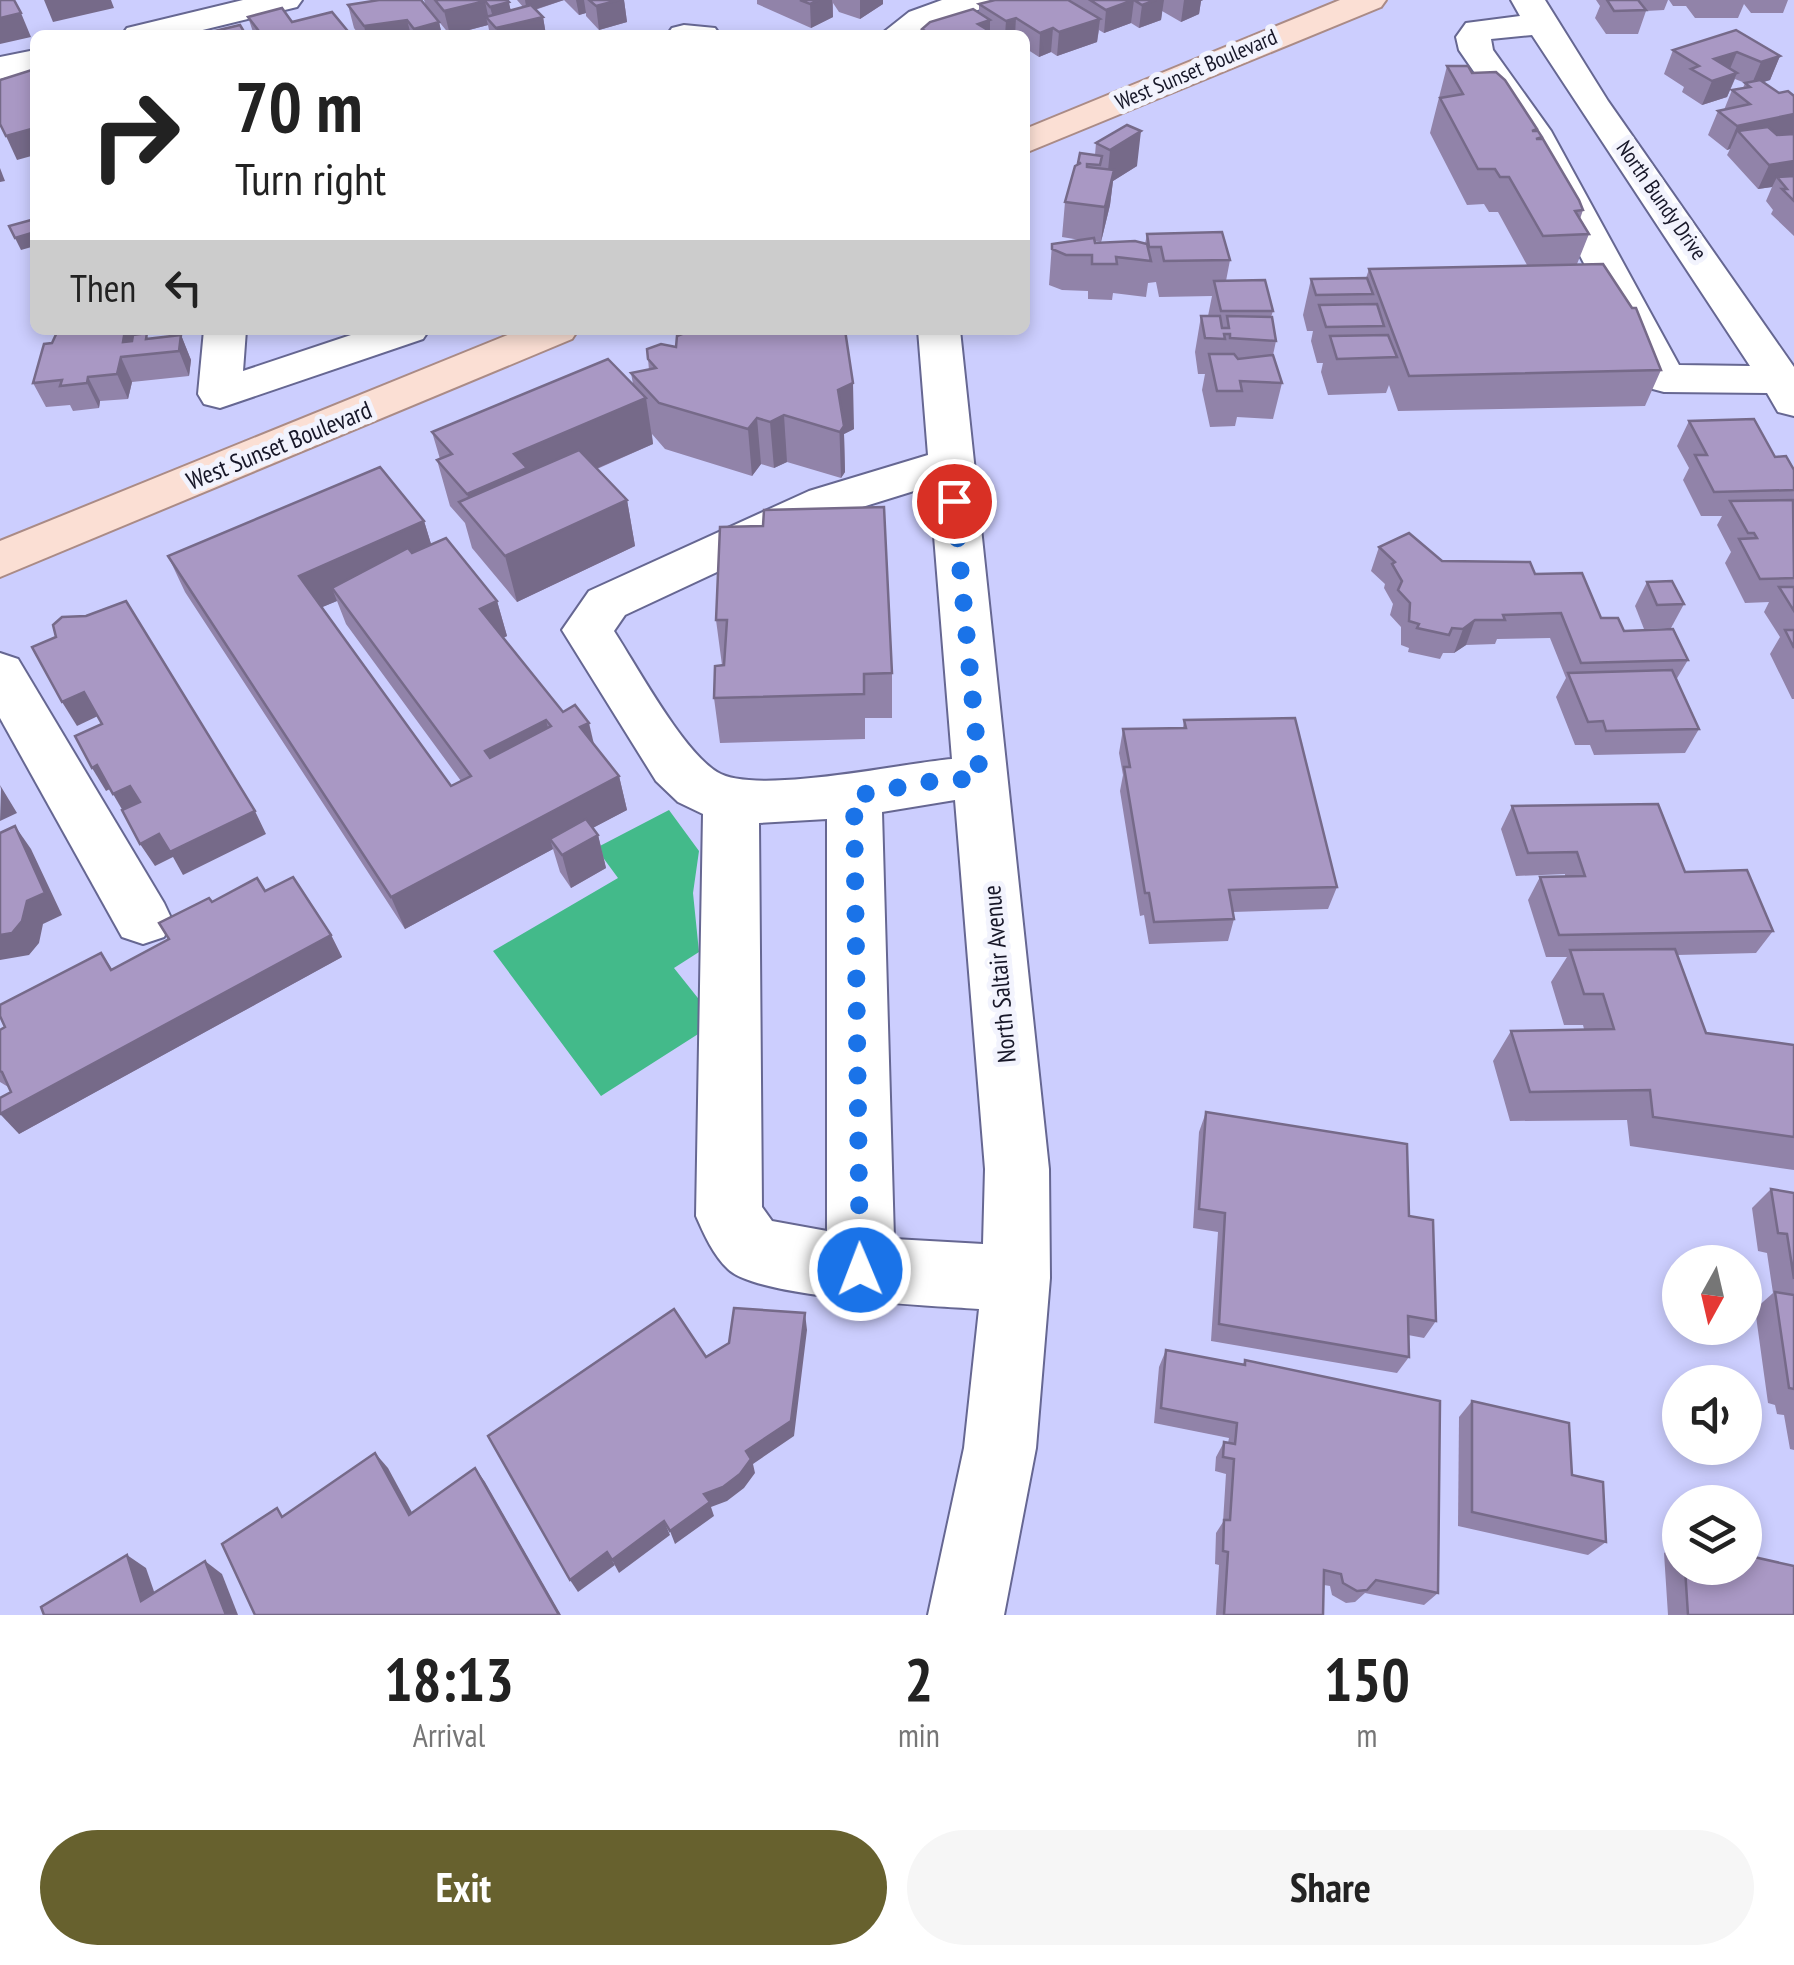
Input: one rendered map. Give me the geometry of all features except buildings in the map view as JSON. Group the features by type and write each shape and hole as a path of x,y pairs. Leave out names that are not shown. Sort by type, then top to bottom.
{"main road":[{"name":"West Sunset Boulevard","path":"1030,140 1369,0"},
{"name":"West Sunset Boulevard","path":"0,560 546,335"}],"street":[{"path":"160,30 284,0"},
{"path":"904,30 921,19 974,0"},
{"path":"1535,12 1478,30 1473,37 1476,50 1534,131 1664,378 1788,391"},
{"name":"North Bundy Drive","path":"1535,12 1748,324 1788,391"},
{"path":"0,68 30,61"},
{"path":"1748,324 1794,324"},
{"path":"225,335 220,394 393,335"},
{"name":"North Saltair Avenue","path":"939,335 1017,1169 1016,1278 1000,1448 966,1615"},
{"path":"951,464 826,502 733,542 607,603 587,630 675,766 698,786 731,804 854,796 926,782 980,778"},
{"path":"0,672 143,920"},
{"path":"854,796 860,1270"},
{"path":"731,804 730,1216 753,1249 860,1270 1016,1278"}],"green space":[{"path":"669,810 699,851 693,893 699,952 674,968 717,1022 601,1096 493,951 618,878 596,848"}],"route":[{"path":"860,1270 854,796 926,782 980,778 954,501"}]}
